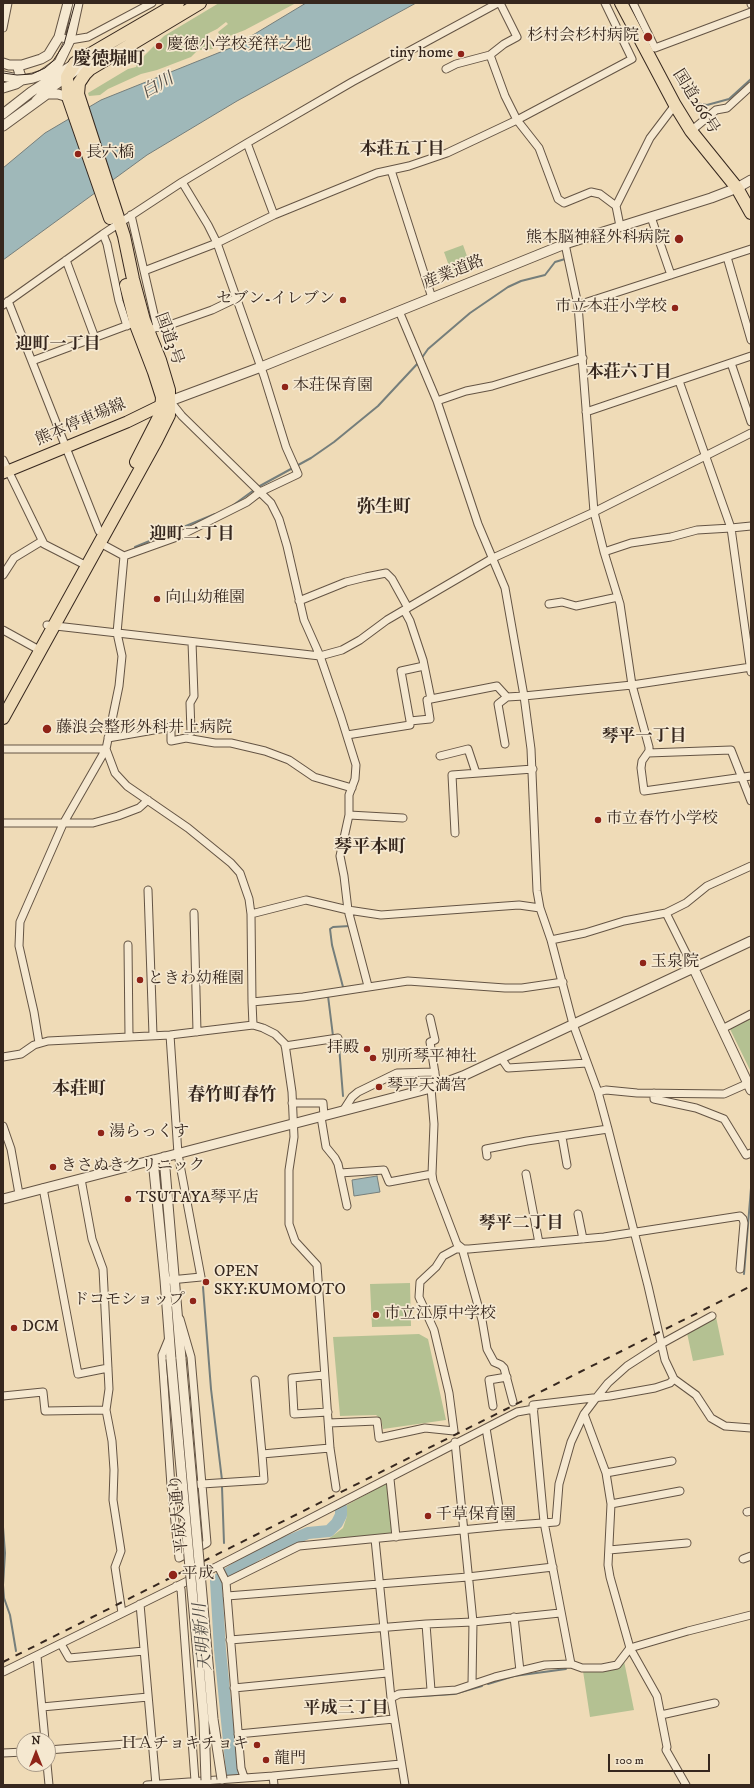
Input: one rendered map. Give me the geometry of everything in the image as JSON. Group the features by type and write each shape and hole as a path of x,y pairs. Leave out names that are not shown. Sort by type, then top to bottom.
{"highway":[{"path":"70,89 75,63 178,3"},
{"path":"70,89 79,83 85,74 126,47 200,3"},
{"name":"国道266号","path":"621,3 675,106 691,131 737,188 751,213"},
{"name":"国道3号","path":"70,89 113,213 112,228 131,324 166,403 169,415 160,435 100,543 83,564"},
{"name":"国道3号","path":"3,718 161,413 166,403 169,390 152,329 144,320 133,279 112,228"},
{"name":"国道3号","path":"3,706 38,649"}],"main road":[{"name":"熊本停車場線","path":"6,471 127,422 166,403"}],"street":[{"path":"3,28 8,3"},
{"path":"3,63 17,65 32,63 48,55 59,37 68,3"},
{"path":"3,76 22,80 38,77 51,70 59,63 70,40 78,3"},
{"path":"59,37 70,40 88,37 152,3"},
{"path":"99,531 32,361 6,303 112,228 182,182 352,82 499,3 517,37 504,44 490,55 456,64 446,69"},
{"path":"144,271 217,243 274,215 377,173 447,153 517,120 632,60 605,3"},
{"path":"633,3 655,48 751,12"},
{"path":"36,101 70,89 92,62 126,47"},
{"path":"490,55 505,96 517,120 539,148 558,199 564,203 591,192 600,194 616,206"},
{"path":"3,113 31,92 75,63"},
{"path":"17,65 22,80"},
{"path":"3,88 16,84 22,80"},
{"path":"31,92 45,86 70,89"},
{"path":"691,131 716,110 727,108 751,86"},
{"path":"3,126 47,94 53,94 70,89"},
{"path":"620,226 616,206 650,138 675,106"},
{"path":"247,143 274,215"},
{"path":"391,170 432,298"},
{"name":"産業道路","path":"166,403 261,367 565,244 737,188 751,180"},
{"path":"100,543 124,556 177,537 246,502 260,492 298,474 286,447 261,367 217,243 182,182"},
{"path":"131,215 144,271 152,329 161,328 212,310 237,298"},
{"path":"651,217 671,275"},
{"path":"565,244 578,305 594,512 604,552 618,597 632,685 649,747 648,753 642,761 641,768 644,792 751,776"},
{"path":"578,305 751,249"},
{"path":"727,257 751,340"},
{"path":"66,260 95,338"},
{"path":"399,311 437,401 478,524 504,588 524,696 532,768 537,891 540,908 551,940 574,1024 598,1092 648,1286 661,1344 674,1379 696,1395 708,1415 715,1422 725,1426 751,1428"},
{"path":"32,361 131,324"},
{"path":"586,412 751,356"},
{"path":"437,401 466,391 492,386 583,358"},
{"path":"731,363 751,422"},
{"path":"505,744 498,704 507,697 632,685 751,669 731,528 679,381"},
{"path":"166,403 182,416 271,503 279,519 287,546 304,620 320,656 356,765 355,779 349,795 349,814 340,856 348,910 368,986"},
{"path":"50,626 320,656 342,650 360,640 387,620 493,558 594,512 751,433"},
{"path":"3,460 6,471 44,544 83,564"},
{"path":"604,552 631,543 697,530 751,526"},
{"path":"3,575 14,558 42,541"},
{"path":"39,1043 34,1012 19,946 18,934 20,922 63,824 106,749 119,686 122,656 117,633 124,556"},
{"path":"299,601 346,582 366,576 386,574 392,579 406,609 424,666 431,699"},
{"path":"549,604 562,602 576,606 618,597"},
{"path":"3,630 38,649"},
{"path":"191,732 190,702 194,696 192,642"},
{"path":"347,735 410,725 401,671 424,666"},
{"path":"410,721 430,719 427,700 431,699 497,686 507,697"},
{"path":"108,738 171,727 171,741 186,738 216,743 231,743 265,751 289,760 314,776 352,788"},
{"path":"3,749 106,749"},
{"path":"106,749 115,773 127,786 188,828 231,863 240,873 245,885 251,914 252,1002 254,1025"},
{"path":"440,756 468,749 476,773"},
{"path":"648,753 731,750 751,801"},
{"path":"455,833 452,775 532,768"},
{"path":"3,823 93,823 139,808 148,800"},
{"path":"349,814 404,818"},
{"path":"551,940 586,933 624,921 666,913 686,903 707,886 751,866"},
{"path":"148,890 153,1035"},
{"path":"251,914 306,900 348,910 381,915 519,905 540,908"},
{"path":"194,913 197,1032"},
{"path":"598,1092 606,1090 654,1093 724,1094 750,1085 666,913"},
{"path":"3,1198 434,1087 464,1076 751,942"},
{"path":"128,945 129,1036"},
{"path":"252,1002 303,997 408,981 522,988 563,982"},
{"path":"722,1029 751,1014"},
{"path":"430,1018 435,1040 430,1042 435,1072 432,1174 458,1244 462,1248 482,1320 487,1349 494,1362 504,1368 513,1402"},
{"path":"3,1057 21,1054 39,1043 57,1040 170,1035 254,1025 275,1034 285,1046 289,1063 294,1137 289,1170 289,1224 295,1241 317,1265 330,1448 336,1488"},
{"path":"169,1280 201,1277 178,1154 170,1035"},
{"path":"285,1046 338,1038"},
{"path":"501,1058 508,1068 587,1063"},
{"path":"343,1111 352,1097 358,1092 392,1075 397,1073 435,1072"},
{"path":"654,1093 654,1099 696,1108 724,1119 746,1156 751,1153"},
{"path":"292,1103 323,1104 326,1147 336,1158 347,1206"},
{"path":"3,1126 11,1149 19,1194"},
{"path":"487,1156 486,1149 527,1141 608,1129"},
{"path":"562,1137 567,1165"},
{"path":"164,1157 169,1280"},
{"path":"153,1160 169,1280"},
{"path":"340,1173 384,1170 389,1182 432,1174"},
{"path":"526,1174 539,1243"},
{"path":"81,1179 92,1239 103,1269 109,1389 106,1410 112,1441 114,1470 113,1500 121,1552 115,1567 122,1613"},
{"path":"43,1188 78,1374 108,1368"},
{"path":"578,1214 583,1239"},
{"path":"329,1423 377,1421 378,1438 425,1428 454,1431 449,1393 434,1330 420,1297 420,1282 436,1267 443,1256 456,1249 583,1239 740,1216 744,1223 740,1269"},
{"name":"平成大通り","path":"169,1280 175,1299 213,1719 223,1782"},
{"name":"平成大通り","path":"169,1280 169,1337 204,1713 206,1782"},
{"path":"169,1337 162,1355 171,1486 179,1558 207,1543 191,1357 175,1299"},
{"path":"226,1582 299,1546 465,1529 556,1522 559,1484 564,1463 571,1442 584,1414 596,1398 608,1383 623,1369 661,1344 712,1316"},
{"path":"324,1375 292,1378 294,1414 328,1412"},
{"path":"493,1406 489,1380 506,1377"},
{"path":"571,1664 560,1613 544,1522 533,1405 596,1398 656,1388 670,1383 674,1379"},
{"path":"171,1486 264,1480 255,1380"},
{"path":"3,1396 43,1392 45,1411 106,1410"},
{"path":"3,1672 335,1507 455,1443 517,1412 534,1408"},
{"path":"584,1414 606,1474 611,1504 609,1550 610,1577 630,1648 658,1696 667,1747 666,1750 686,1785"},
{"path":"486,1428 502,1526"},
{"path":"455,1443 465,1529 473,1622 472,1684"},
{"path":"262,1454 330,1448"},
{"path":"606,1474 672,1461"},
{"path":"390,1479 396,1536"},
{"path":"611,1504 680,1491"},
{"path":"375,1539 387,1673 404,1785"},
{"path":"609,1550 687,1543"},
{"path":"743,1559 751,1556"},
{"path":"218,1566 226,1582 241,1768 244,1777"},
{"path":"227,1596 468,1577 553,1567"},
{"path":"176,1586 181,1589 195,1781"},
{"path":"140,1604 156,1784"},
{"path":"230,1640 384,1627 473,1622 560,1613"},
{"path":"391,1698 399,1694 431,1690 456,1690 472,1684 545,1665 571,1664 582,1668 602,1668 617,1665 630,1648 751,1615"},
{"path":"514,1618 520,1671"},
{"path":"426,1624 431,1690"},
{"path":"61,1644 69,1658 144,1651"},
{"path":"37,1656 44,1732"},
{"path":"234,1688 387,1673"},
{"path":"42,1707 148,1697"},
{"path":"662,1715 715,1703"},
{"path":"238,1734 394,1719"},
{"path":"56,1749 152,1742"},
{"path":"3,1753 16,1752"},
{"path":"147,1785 195,1781 223,1782 244,1777 273,1776 401,1764"},
{"path":"48,1772 49,1785"},
{"path":"273,1776 274,1785"}],"green space":[{"path":"219,3 296,3 245,30 222,39 218,32 228,24 226,22 207,34 213,49 198,50 191,57 157,70 141,74 108,89 100,95 89,96 88,93 128,69 136,67 138,62 164,36"},
{"path":"463,245 472,270 453,277 444,252"},
{"path":"751,1018 751,1072 730,1029"},
{"path":"410,1283 411,1326 372,1327 370,1284"},
{"path":"716,1317 724,1355 693,1361 687,1333"},
{"path":"419,1334 428,1339 446,1420 383,1429 381,1419 376,1415 340,1416 333,1337"},
{"path":"387,1483 389,1484 394,1534 327,1540 343,1528 347,1516 347,1505"},
{"path":"624,1661 634,1710 590,1717 583,1671 609,1670 620,1667"}],"water":[{"name":"白川","path":"306,3 416,3 237,101 147,155 3,260 3,168 45,133 101,100 233,47"},
{"path":"377,1176 380,1192 354,1196 352,1180"}],"waterway":[{"path":"695,103 707,105 729,99 751,79"},
{"path":"421,359 428,349 470,313 508,287 521,281 545,275 555,262 565,259"},
{"path":"258,487 311,458 334,442 378,406 419,362"},
{"path":"232,506 254,490"},
{"path":"135,547 215,514"},
{"path":"343,987 332,945 330,929 333,927 350,926"},
{"path":"328,996 333,1036"},
{"path":"336,1041 339,1046 343,1096"},
{"path":"744,1274 751,1188"},
{"path":"203,1287 211,1389 222,1480"},
{"path":"222,1487 224,1543"},
{"name":"天明新川","path":"232,1772 220,1650 216,1581 258,1554 308,1533 329,1531 337,1523 341,1515 341,1507"},
{"path":"3,1527 5,1553 3,1585 4,1598 10,1615 16,1651"},
{"path":"488,1684 514,1676 566,1669"},
{"path":"407,1697 454,1694 482,1686"}],"tram line":[{"path":"3,73 17,75 32,74 45,68 53,61 64,44 75,3"}],"railway":[{"path":"3,1662 751,1286"}],"place":[{"name":"杉村会杉村病院","path":"648,37"},
{"name":"慶徳小学校発祥之地","path":"159,46"},
{"name":"tiny home","path":"461,54"},
{"name":"長六橋","path":"78,154"},
{"name":"熊本脳神経外科病院","path":"679,239"},
{"name":"セブン-イレブン","path":"343,300"},
{"name":"市立本荘小学校","path":"675,308"},
{"name":"本荘保育園","path":"285,387"},
{"name":"向山幼稚園","path":"157,599"},
{"name":"藤浪会整形外科井上病院","path":"47,729"},
{"name":"市立春竹小学校","path":"598,820"},
{"name":"玉泉院","path":"643,963"},
{"name":"ときわ幼稚園","path":"140,980"},
{"name":"拝殿","path":"367,1049"},
{"name":"別所琴平神社","path":"373,1058"},
{"name":"琴平天満宮","path":"379,1087"},
{"name":"湯らっくす","path":"101,1133"},
{"name":"きさぬきクリニック","path":"53,1167"},
{"name":"TSUTAYA琴平店","path":"128,1199"},
{"name":"OPEN SKY:KUMOMOTO","path":"206,1282"},
{"name":"ドコモショップ","path":"193,1301"},
{"name":"市立江原中学校","path":"376,1315"},
{"name":"DCM","path":"14,1328"},
{"name":"千草保育園","path":"428,1516"},
{"name":"平成","path":"173,1575"},
{"name":"ＨＡチョキチョキ","path":"257,1745"},
{"name":"龍門","path":"266,1760"}],"district":[{"name":"慶徳堀町","path":"109,60"},
{"name":"本荘五丁目","path":"402,150"},
{"name":"迎町一丁目","path":"58,345"},
{"name":"本荘六丁目","path":"629,373"},
{"name":"弥生町","path":"384,508"},
{"name":"迎町二丁目","path":"192,535"},
{"name":"琴平一丁目","path":"644,737"},
{"name":"琴平本町","path":"370,848"},
{"name":"本荘町","path":"79,1090"},
{"name":"春竹町春竹","path":"232,1096"},
{"name":"琴平二丁目","path":"521,1224"},
{"name":"平成三丁目","path":"346,1709"}]}
